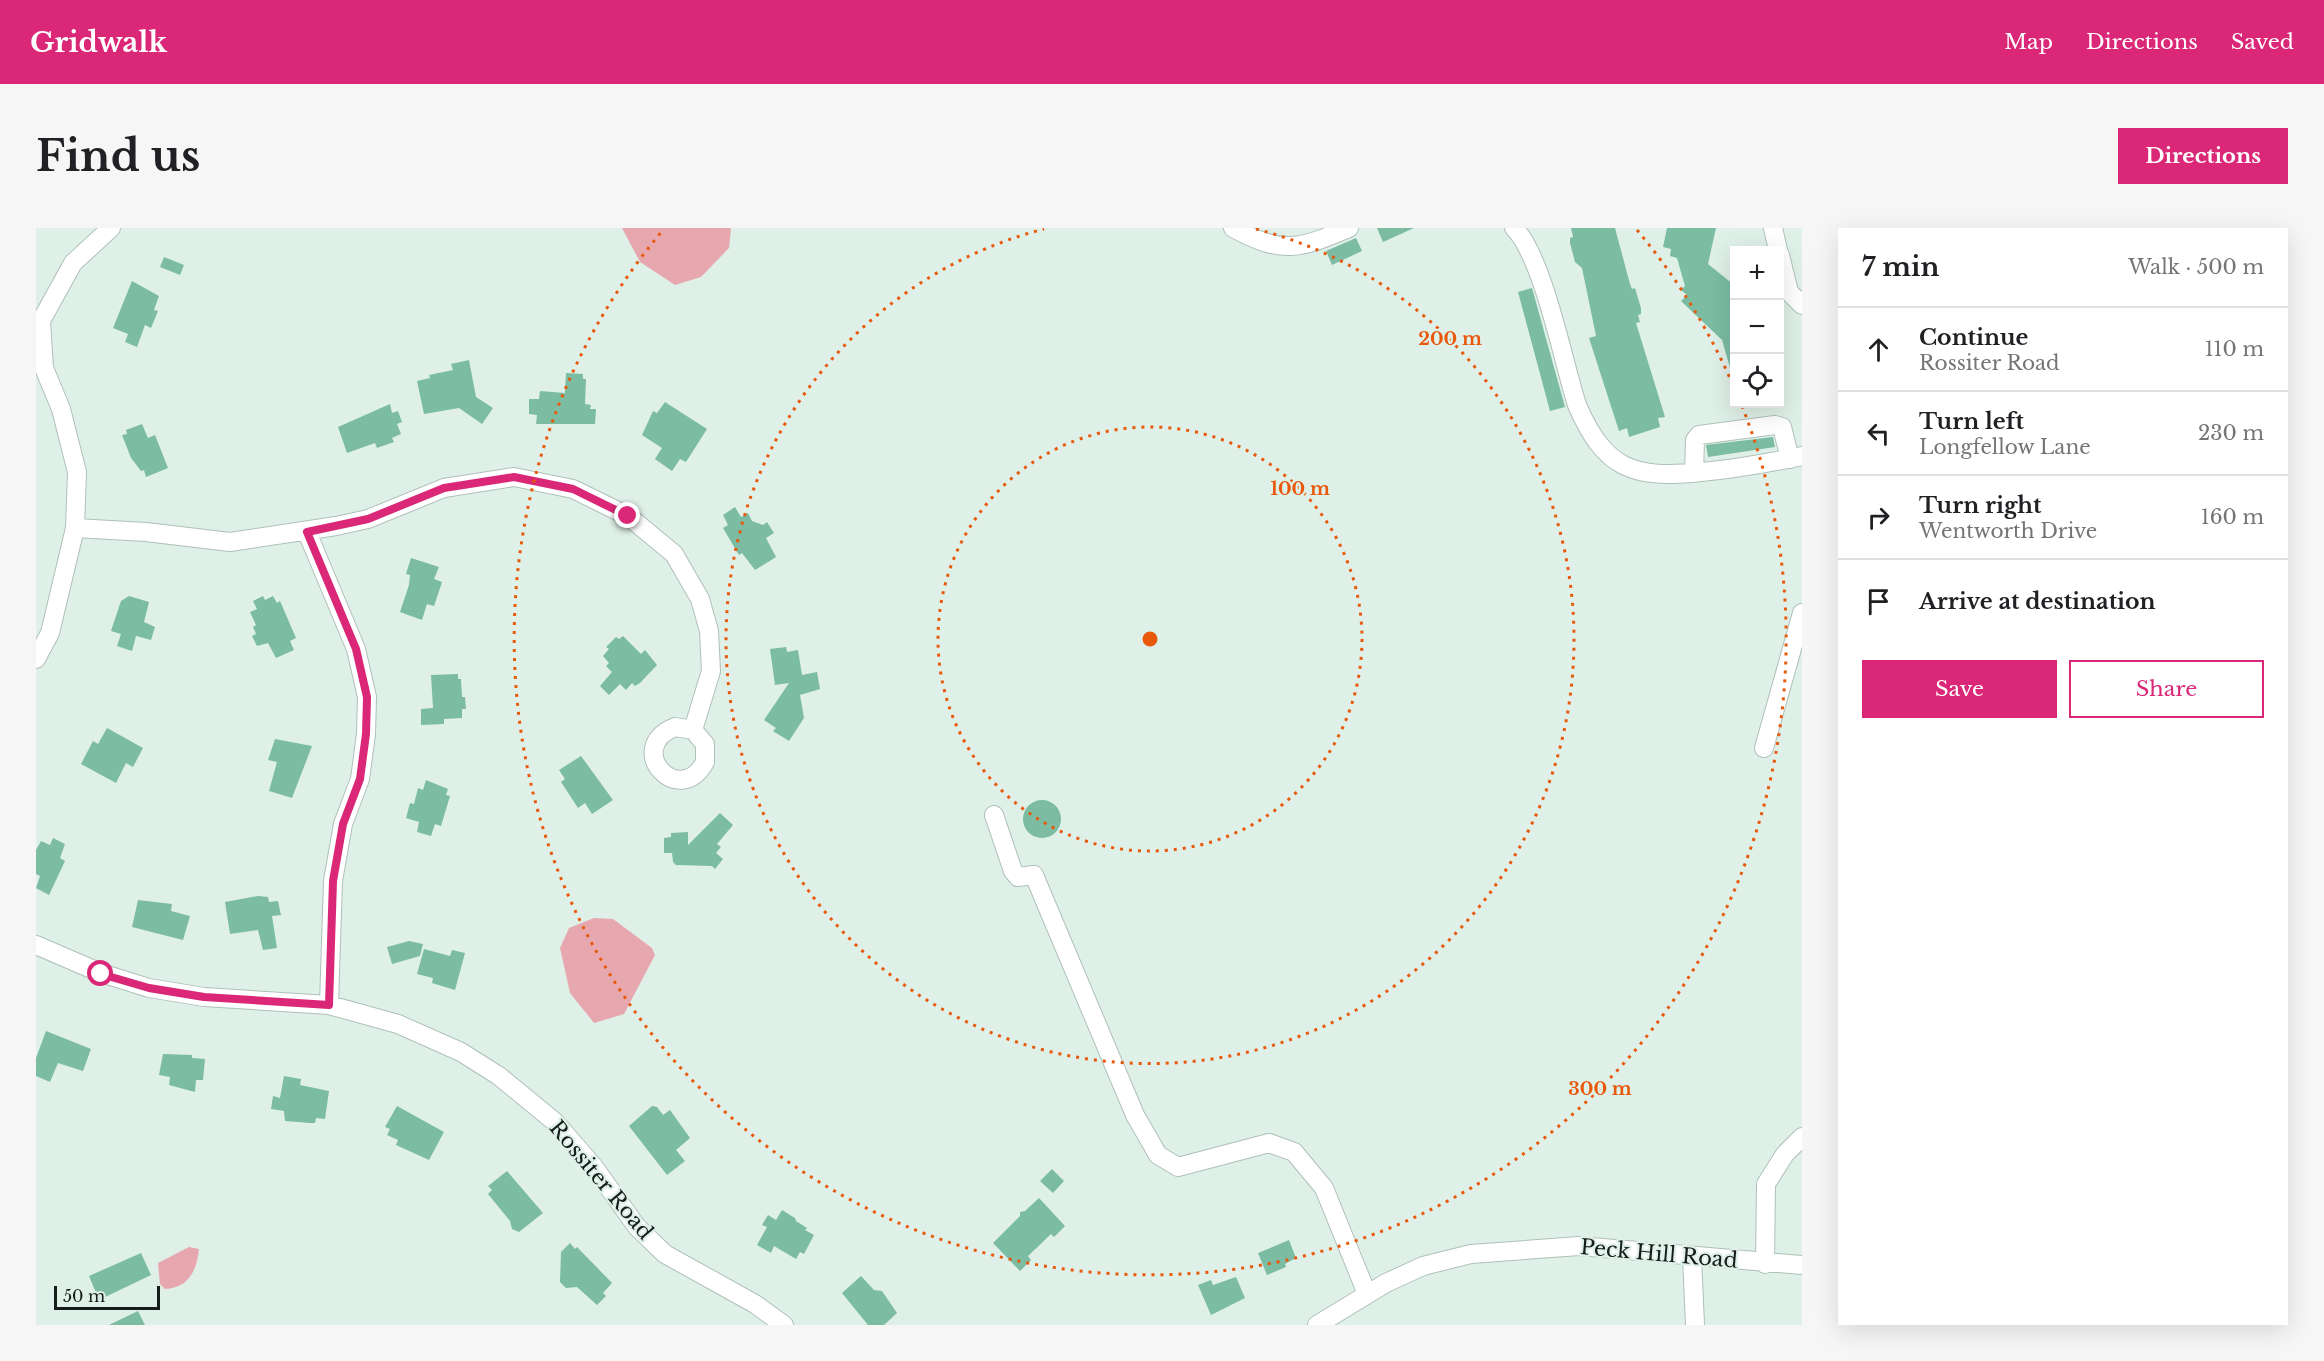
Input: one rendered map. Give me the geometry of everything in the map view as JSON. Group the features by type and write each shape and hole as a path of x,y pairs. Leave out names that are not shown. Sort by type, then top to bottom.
{"street":[{"path":"36,659 50,633 75,528 77,472 61,409 44,368 41,321 73,263 111,228"},
{"path":"1233,228 1257,241 1282,247 1309,245 1349,228"},
{"path":"1514,228 1521,235 1535,263 1576,405 1586,427 1596,441 1620,463 1641,473 1662,476 1694,473 1796,458 1782,427 1775,425 1698,435 1695,440 1694,473"},
{"path":"1773,228 1777,246"},
{"path":"1784,272 1789,292 1802,305"},
{"path":"75,528 146,532 230,542 307,532 368,519 444,488 514,477 573,489 628,516 674,554 700,598 710,632 711,671 693,730"},
{"path":"307,532 356,649 367,697 366,734 360,779 343,824 333,881 329,1005"},
{"path":"1764,748 1802,613"},
{"path":"994,815 1013,871 1018,878 1034,875 1135,1115 1158,1155 1178,1167 1269,1143 1294,1152 1324,1188 1367,1294"},
{"name":"Rossiter Road","path":"36,945 101,974 149,988 204,997 329,1005 412,1029 460,1052 499,1076 555,1122 594,1167 637,1227 665,1254 755,1304 784,1325"},
{"path":"1765,1264 1766,1184 1785,1154 1802,1137"},
{"name":"Peck Hill Road","path":"1317,1325 1367,1294 1423,1266 1471,1254 1579,1246 1765,1264 1802,1265"},
{"path":"1692,1257 1695,1325"}],"shaded area":[{"path":"622,228 731,228 729,248 701,277 675,285 640,262"},
{"path":"594,918 613,919 652,948 655,955 624,1014 594,1023 570,993 560,948 569,928"},
{"path":"189,1247 199,1249 190,1277 180,1285 165,1289 160,1284 158,1263"}],"building":[{"path":"1377,228 1414,228 1383,242"},
{"path":"1571,228 1615,228 1630,284 1632,289 1635,288 1641,308 1641,314 1638,315 1640,322 1636,323 1665,417 1658,418 1660,427 1629,437 1627,428 1619,431 1589,338 1596,336 1582,268 1575,262 1570,243 1570,238 1573,237"},
{"path":"1667,228 1716,228 1708,264 1730,282 1730,368 1722,340 1681,301 1687,295 1681,290 1685,286 1677,258 1670,256 1671,249 1663,247"},
{"path":"1356,238 1362,251 1332,265 1326,251"},
{"path":"164,257 184,265 180,275 160,267"},
{"path":"132,281 159,296 154,310 158,311 151,328 145,325 137,347 125,342 128,334 113,328"},
{"path":"1532,288 1565,407 1550,411 1518,292"},
{"path":"469,360 476,397 493,408 482,424 459,408 424,414 417,381 430,378 429,375 453,370 451,364"},
{"path":"566,373 583,374 583,379 586,379 585,404 591,405 590,409 596,409 595,424 536,424 537,415 529,414 529,399 539,399 540,391 565,393"},
{"path":"665,402 707,429 686,462 680,459 672,471 655,459 662,448 642,435 653,411 657,413"},
{"path":"390,404 392,413 398,411 402,422 397,424 401,434 392,438 394,442 377,448 375,443 347,453 338,427"},
{"path":"142,424 148,438 155,435 168,468 146,477 144,470 141,471 131,458 122,435 127,434 126,430"},
{"path":"1773,437 1775,447 1708,457 1706,445"},
{"path":"735,507 741,517 748,513 752,521 763,525 767,522 774,533 766,538 776,557 755,570 742,553 739,555 723,528 728,525 723,515"},
{"path":"411,558 439,567 434,579 442,582 434,606 427,604 422,620 400,612 409,585 410,575 406,574"},
{"path":"129,596 149,602 144,622 155,627 151,640 136,636 132,651 117,646 121,634 111,631 121,601"},
{"path":"263,596 265,600 273,596 277,603 280,601 296,638 290,641 294,650 276,658 268,643 257,646 252,636 256,634 253,627 256,625 250,612 257,609 253,601"},
{"path":"623,636 641,654 645,650 657,665 640,683 635,686 632,683 626,690 620,684 609,695 600,686 612,672 606,666 609,663 603,656 609,649 606,647 616,637 619,639"},
{"path":"786,647 787,652 798,650 802,675 817,672 820,689 800,695 804,718 789,741 773,731 776,728 764,720 789,683 775,685 770,649"},
{"path":"458,674 458,679 461,679 462,697 465,697 466,709 462,709 462,718 444,719 444,724 421,725 421,709 433,708 431,675"},
{"path":"107,728 143,748 133,767 126,763 116,783 81,764 93,741 98,744"},
{"path":"275,739 312,746 292,798 269,791 277,762 268,760"},
{"path":"581,756 613,800 592,814 585,803 578,808 561,782 565,779 559,770"},
{"path":"426,780 448,789 446,795 450,796 441,826 435,824 431,836 417,832 419,822 406,818 410,803 414,804 418,788 423,790"},
{"path":"1042,800 1055,806 1061,819 1055,832 1042,838 1029,832 1023,819 1029,806"},
{"path":"720,813 733,825 717,844 721,847 716,853 723,859 715,869 712,866 676,865 673,862 672,853 664,853 664,838 671,837 671,833 688,832 688,845"},
{"path":"53,838 65,844 60,858 65,861 49,895 36,888 40,876 36,874 36,850 41,841 50,845"},
{"path":"258,896 268,897 269,902 278,901 281,915 272,916 277,948 263,950 258,930 230,934 225,902"},
{"path":"138,900 172,904 171,911 190,916 183,940 132,927"},
{"path":"409,941 423,944 420,956 392,964 387,947"},
{"path":"424,949 450,956 452,950 465,953 455,990 432,983 433,978 417,974"},
{"path":"46,1031 91,1049 83,1071 58,1063 50,1082 36,1076 36,1058"},
{"path":"163,1054 192,1055 192,1058 205,1059 203,1080 196,1080 195,1092 169,1085 170,1077 159,1075"},
{"path":"284,1076 301,1079 300,1085 329,1091 325,1119 316,1118 315,1123 285,1121 284,1111 271,1109 273,1096 280,1098"},
{"path":"397,1106 444,1132 429,1160 396,1145 398,1140 387,1135 390,1129 385,1127"},
{"path":"652,1106 657,1107 663,1115 670,1110 690,1138 676,1150 685,1161 667,1175 629,1126"},
{"path":"1052,1169 1064,1181 1053,1193 1040,1181"},
{"path":"507,1171 543,1213 519,1232 512,1229 510,1221 488,1194 492,1190 488,1186"},
{"path":"1039,1198 1065,1226 1054,1237 1051,1234 1028,1256 1031,1260 1020,1271 993,1243 1020,1216 1020,1212 1025,1211"},
{"path":"782,1210 814,1235 804,1254 800,1252 796,1259 774,1246 771,1253 757,1245 767,1227 762,1225 768,1215 776,1220"},
{"path":"1289,1240 1296,1258 1285,1264 1286,1267 1267,1275 1258,1253"},
{"path":"570,1243 575,1249 577,1247 612,1283 603,1293 606,1296 597,1305 577,1287 566,1288 560,1282 561,1252"},
{"path":"141,1253 151,1275 99,1300 89,1276"},
{"path":"861,1276 874,1290 882,1291 897,1313 884,1325 868,1325 842,1293"},
{"path":"1236,1277 1245,1298 1211,1315 1198,1285 1211,1280 1213,1285"},
{"path":"138,1311 145,1325 109,1325"}],"route":[{"path":"101,974 149,988 204,997 329,1005 333,881 343,824 360,779 366,734 367,697 356,649 307,532 368,519 444,488 514,477 573,489 628,516"}]}
